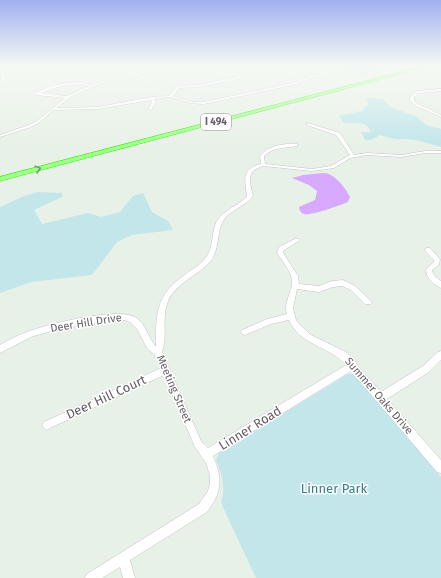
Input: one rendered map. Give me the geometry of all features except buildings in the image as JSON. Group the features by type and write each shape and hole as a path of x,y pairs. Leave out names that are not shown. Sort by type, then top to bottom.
{"highway":[{"name":"I 494","path":"0,172 314,92"},
{"name":"I 494","path":"0,179 330,92"}],"street":[{"path":"30,97 42,92"},
{"path":"0,136 18,131 36,123 68,97 80,92"},
{"path":"170,97 174,92"},
{"path":"52,109 104,108 152,98 170,97 190,102 204,103 253,92"},
{"path":"425,92 415,93 412,95 412,101 422,108 441,116"},
{"path":"37,94 68,97"},
{"path":"150,109 154,102 152,98"},
{"path":"308,124 338,134 353,156"},
{"path":"295,146 269,150 262,156 263,165 297,170 319,170 332,167 353,156 373,154 400,156 425,152 441,152"},
{"name":"Meeting Street","path":"208,454 198,444 158,352 160,347 160,317 164,301 173,288 206,262 210,257 214,250 219,221 227,213 247,200 250,196 247,178 249,172 255,167 263,165"},
{"path":"245,332 270,321 291,316 289,308 296,286 295,276 280,254 281,249 297,240"},
{"path":"428,250 437,260 428,272 441,286"},
{"path":"296,286 319,289 332,284 343,284 353,288 368,302"},
{"name":"Deer Hill Drive","path":"0,349 28,335 50,328 120,316 127,317 138,323 150,346 153,350 158,352"},
{"name":"Summer Oaks Drive","path":"291,316 303,333 337,351 353,365 441,468"},
{"path":"381,397 426,369 441,355"},
{"name":"Linner Road","path":"91,578 203,508 210,501 215,488 215,476 208,454 353,365"},
{"name":"Deer Hill Court","path":"47,425 166,370"},
{"path":"123,557 129,578"}],"green space":[{"path":"364,99 383,99 392,108 416,116 426,125 441,129 441,147 419,141 380,135 371,140 365,140 361,132 371,132 367,126 360,123 344,123 339,116 362,111 369,103"},
{"path":"38,192 62,193 62,197 34,210 42,224 88,213 101,217 120,212 133,196 143,193 152,212 168,221 173,230 132,235 117,242 92,275 31,282 0,293 0,207 24,196"},
{"name":"Linner Park","path":"348,374 353,374 360,379 441,477 441,578 256,578 221,503 223,481 216,460 219,453"}],"shaded area":[{"path":"323,173 331,175 342,185 350,197 348,202 319,212 303,214 299,207 315,200 317,191 309,185 292,178 303,175"}]}
